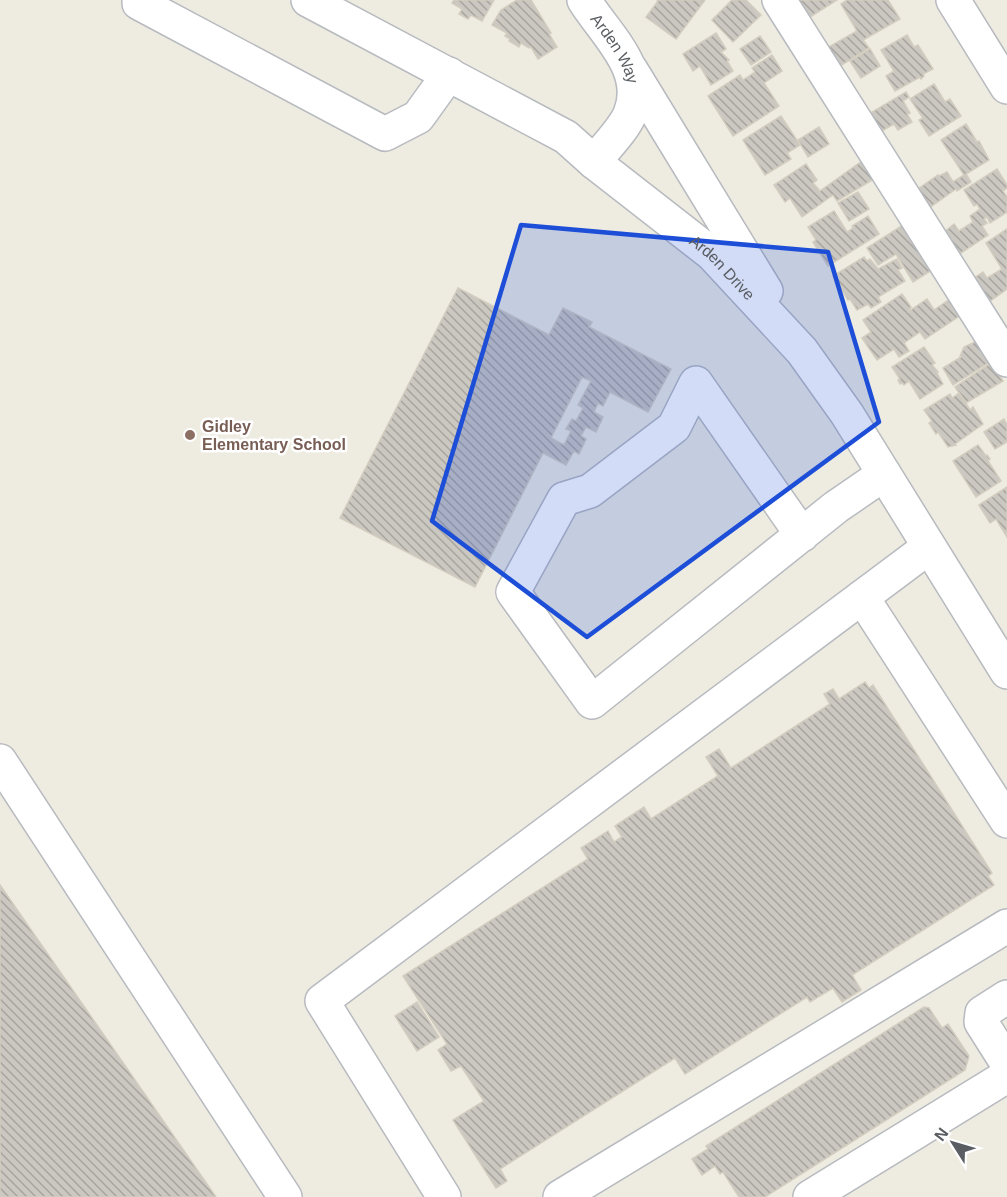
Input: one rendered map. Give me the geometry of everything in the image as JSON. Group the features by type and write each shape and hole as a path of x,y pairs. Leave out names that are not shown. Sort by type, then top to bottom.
{"street":[{"path":"139,0 139,3 384,134 418,117 449,74"},
{"name":"Arden Drive","path":"308,0 566,137 594,162 712,254 802,351 847,414 1007,672"},
{"name":"Arden Way","path":"584,0 632,70 636,94 630,115 594,162"},
{"path":"780,0 1007,360"},
{"path":"952,0 1007,87"},
{"path":"632,70 802,351"},
{"path":"802,534 696,383 674,426 590,491 564,499 513,592 592,702 836,507 884,474"},
{"path":"444,1197 322,1001 929,547"},
{"path":"862,597 1007,821"},
{"path":"0,761 285,1197"},
{"path":"560,1197 1007,926"},
{"path":"1007,997 982,1013 981,1022 1007,1064"},
{"path":"810,1197 1007,1076"}],"highlighted area":[{"path":"521,225 828,252 879,422 587,637 432,521"}],"building":[{"path":"454,0 494,0 482,21 471,15 468,19 459,14 462,9 452,3"},
{"path":"517,0 531,0 557,47 538,59 531,47 521,43 519,47 509,41 510,39 505,36 507,33 492,25 501,10"},
{"path":"657,0 705,0 676,39 646,17"},
{"path":"732,0 746,0 761,15 733,42 712,20"},
{"path":"795,0 837,0 807,19"},
{"path":"847,0 888,0 900,19 863,40 869,48 832,71 820,52 857,31 841,4"},
{"path":"716,33 726,49 721,52 729,60 727,61 733,71 711,85 700,66 693,71 683,54"},
{"path":"907,35 914,47 918,45 933,69 923,74 921,79 920,77 895,91 886,76 894,71 881,50"},
{"path":"760,36 771,52 751,65 740,49"},
{"path":"870,49 880,66 861,78 850,61"},
{"path":"772,55 782,71 764,83 779,106 733,136 708,96 740,75 743,80 755,72 752,68"},
{"path":"934,84 945,102 950,99 961,116 929,136 919,120 923,118 910,99"},
{"path":"906,92 909,97 903,101 912,122 898,130 894,124 873,136 862,118"},
{"path":"781,116 800,145 787,153 791,159 765,175 743,140"},
{"path":"966,124 977,142 979,141 989,160 966,174 971,182 957,191 956,189 922,213 915,191 938,175 947,172 953,182 964,175 941,140"},
{"path":"819,127 829,144 808,157 798,140"},
{"path":"862,161 874,179 837,201 833,195 802,217 790,198 785,202 774,185 806,164 817,180 813,183 820,191"},
{"path":"997,169 1007,185 1003,191 1007,197 1007,212 990,223 987,217 984,219 987,223 982,226 988,235 952,259 938,237 954,224 959,231 973,222 970,216 980,209 977,204 974,206 964,190"},
{"path":"858,192 869,209 849,221 838,203"},
{"path":"834,211 847,232 868,216 879,234 828,266 813,242 816,240 808,227"},
{"path":"903,225 932,270 913,282 896,254 878,265 867,248"},
{"path":"1007,229 1007,289 982,307 967,283 983,272 987,278 1002,269 986,243"},
{"path":"864,257 867,261 870,259 878,269 897,259 902,268 898,270 905,281 878,297 881,302 871,308 868,304 857,310 833,276"},
{"path":"458,288 549,335 563,308 592,322 589,327 671,369 648,412 610,392 603,406 598,403 594,412 603,417 596,432 586,427 581,436 586,439 579,454 574,451 566,465 543,453 475,587 340,518","holes":["582,377 591,381 578,405 583,408 576,421 572,419 566,429 571,431 564,445 551,438"]},
{"path":"902,294 911,307 909,311 927,299 934,310 950,299 961,315 925,339 920,332 904,343 909,351 899,357 894,349 877,360 862,338 871,332 863,320"},
{"path":"977,341 990,362 953,385 943,368 961,357 964,347"},
{"path":"924,347 935,363 932,365 943,384 920,399 909,381 904,385 900,384 898,380 900,379 892,367"},
{"path":"991,363 1003,381 966,403 955,387"},
{"path":"959,393 970,410 973,407 983,424 956,445 948,447 938,432 936,434 929,423 932,421 924,410 950,394 952,398"},
{"path":"1004,419 1007,425 1007,442 995,449 984,432"},
{"path":"978,445 990,459 988,461 1001,481 976,497 953,461"},
{"path":"1007,487 1007,537 996,519 990,523 979,505"},
{"path":"865,682 869,688 873,685 992,873 988,876 994,885 852,975 861,990 842,1002 833,988 810,1002 807,997 685,1074 675,1058 500,1169 507,1181 496,1188 453,1120 484,1101 461,1066 451,1071 438,1050 447,1044 403,976 588,859 581,848 608,831 614,842 622,837 615,826 644,807 651,819 718,776 706,757 719,749 731,768 830,704 824,694 833,689 839,699"},
{"path":"0,885 216,1197 0,1197"},
{"path":"417,1002 439,1037 417,1051 395,1016"},
{"path":"924,1007 929,1008 942,1028 948,1024 969,1056 965,1070 765,1197 739,1197 723,1172 720,1174 715,1166 702,1175 692,1159 708,1149 706,1146"}],"place":[{"name":"Gidley Elementary School","path":"190,435"}]}
